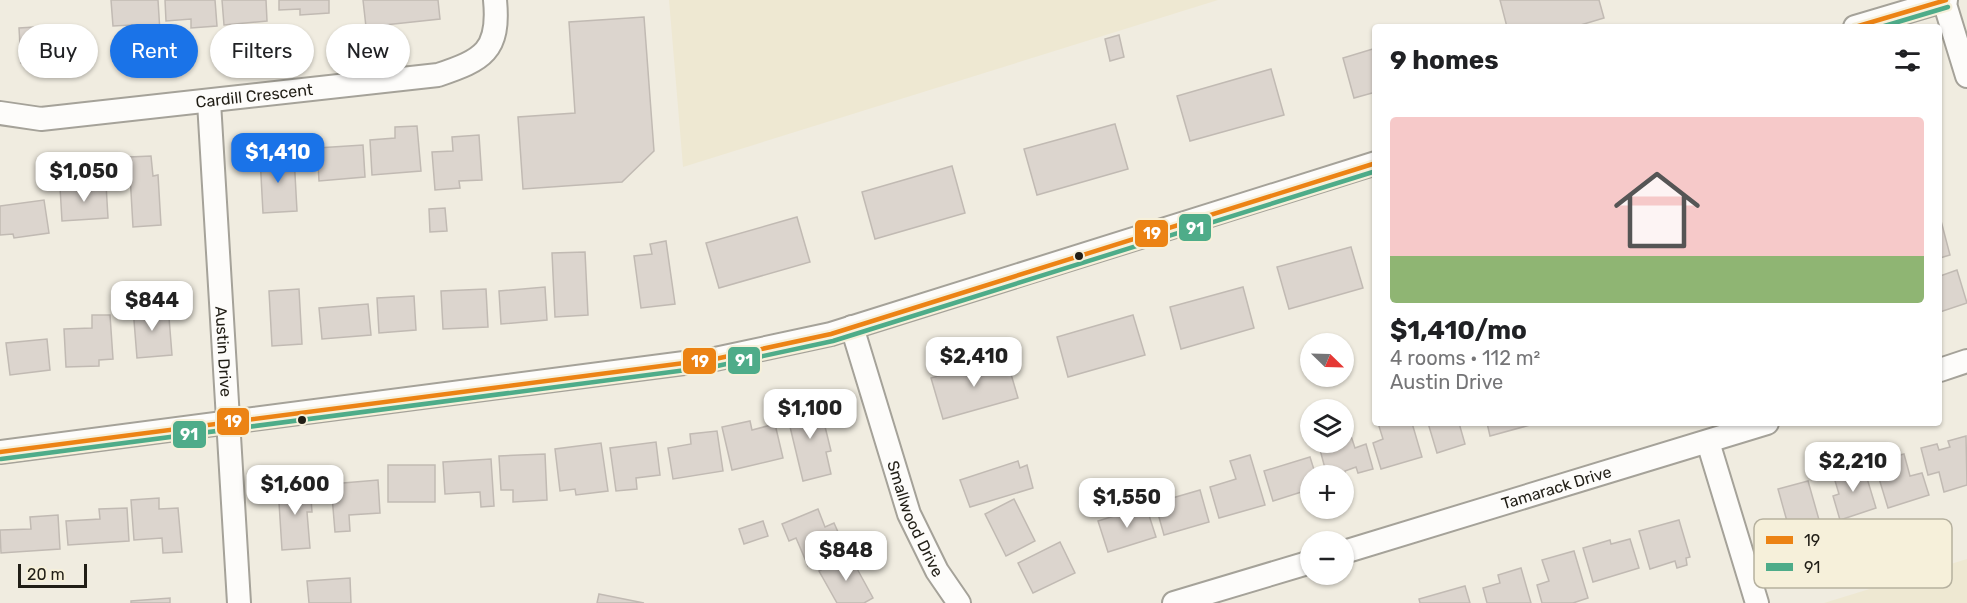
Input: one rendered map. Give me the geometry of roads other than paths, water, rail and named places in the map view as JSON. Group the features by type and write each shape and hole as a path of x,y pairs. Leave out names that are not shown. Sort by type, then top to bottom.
{"street":[{"name":"Cardill Crescent","path":"0,113 41,119 438,75 469,65 487,50 498,27 495,0"},
{"path":"1865,24 1945,0 1967,76"},
{"name":"Austin Drive","path":"209,102 239,603"},
{"path":"0,452 715,359 852,327 1372,164"},
{"name":"Smallwood Drive","path":"852,327 909,514 937,571 959,603"},
{"path":"1942,369 1967,361"},
{"name":"Tamarack Drive","path":"1354,549 1758,426"},
{"path":"1708,442 1756,603"},
{"path":"1174,603 1300,565"}]}
